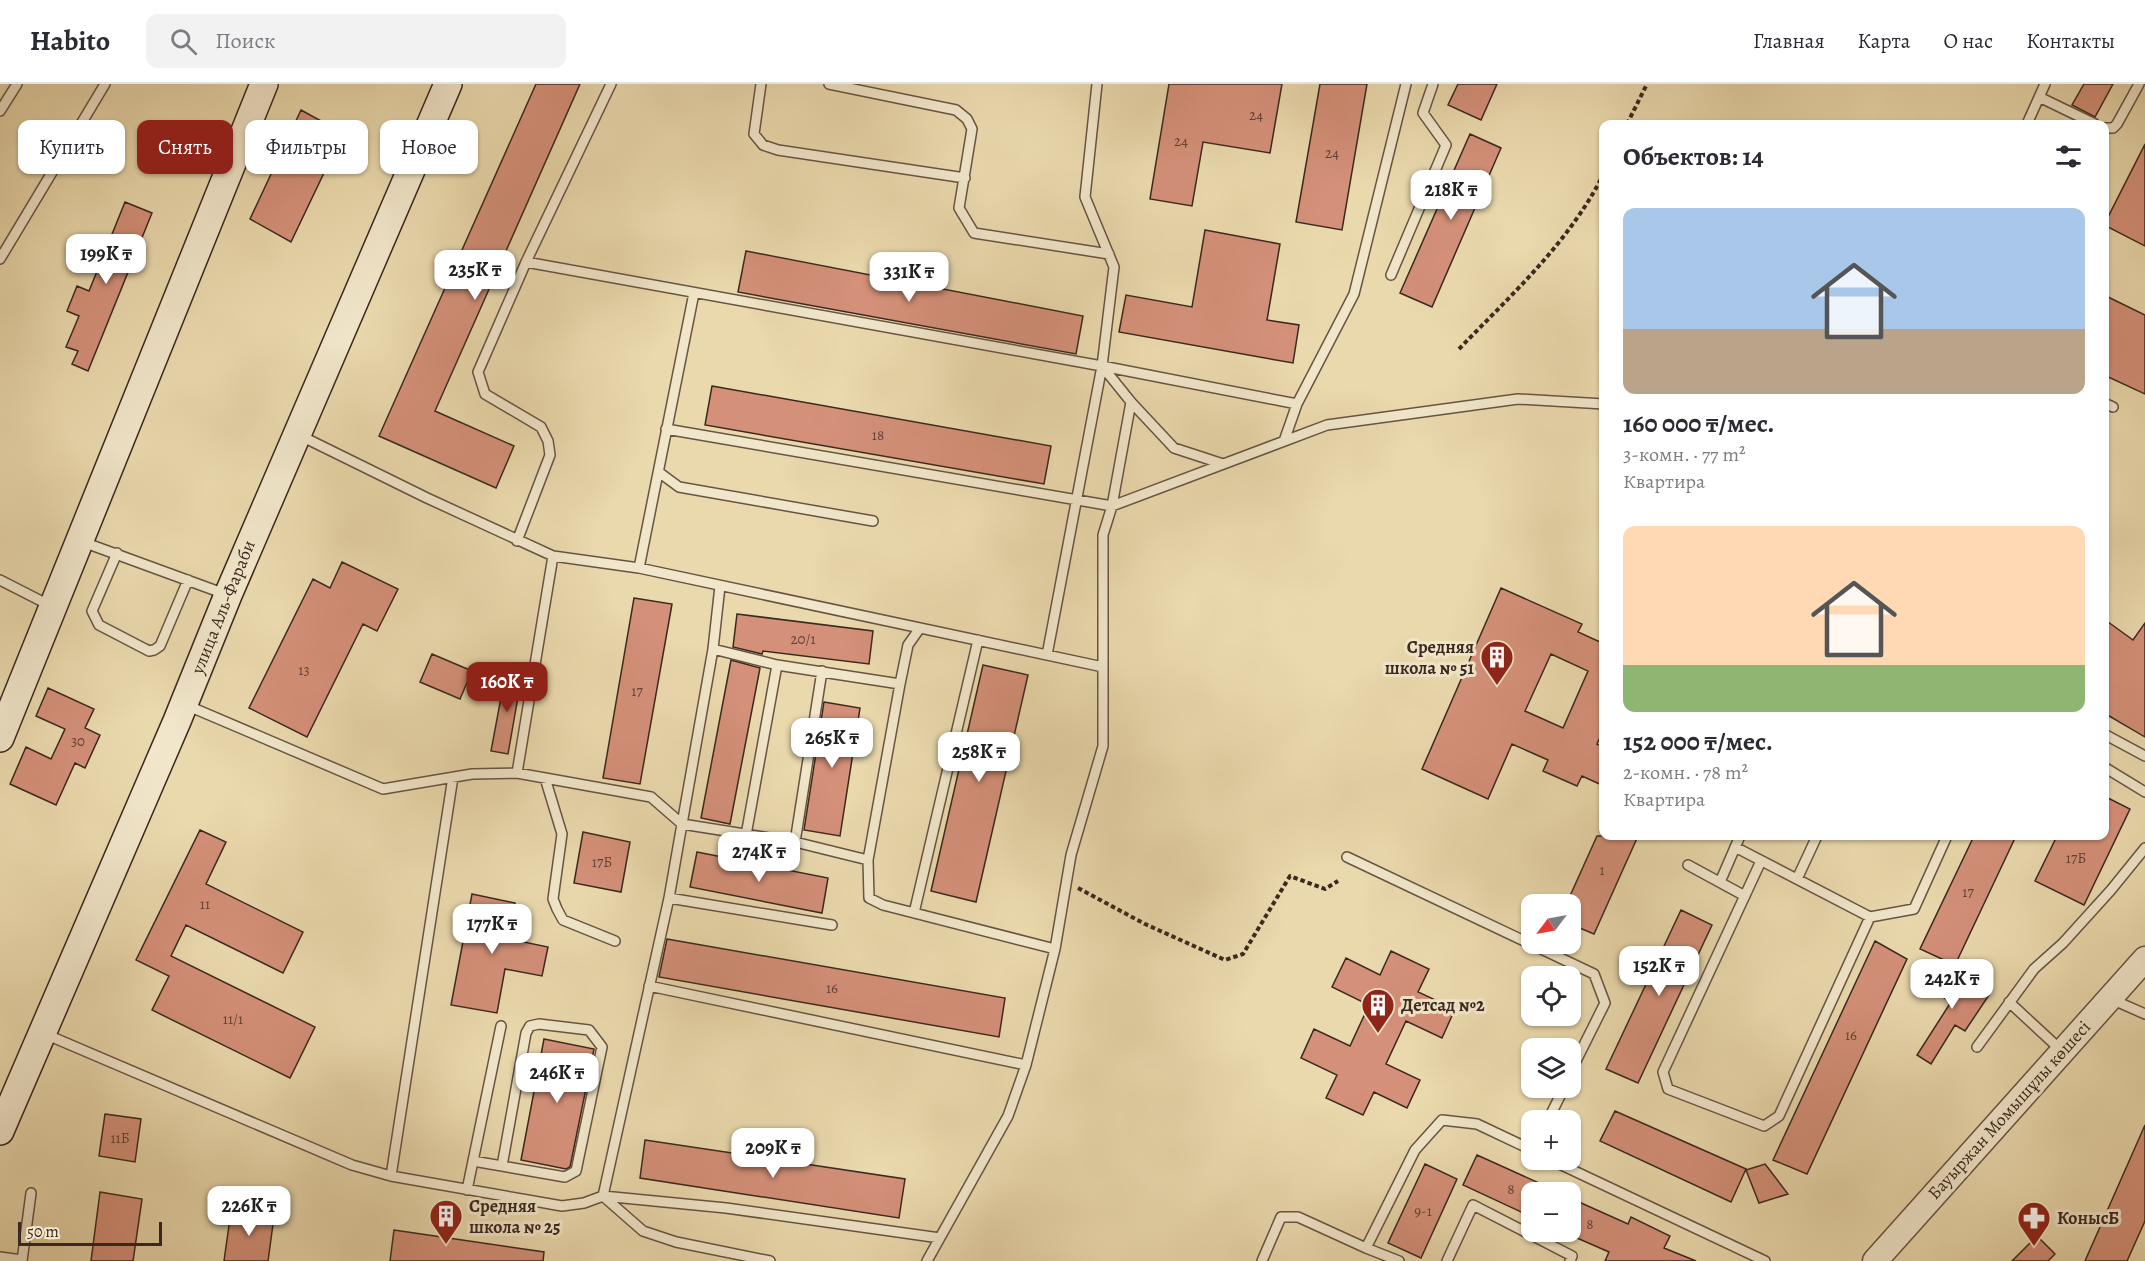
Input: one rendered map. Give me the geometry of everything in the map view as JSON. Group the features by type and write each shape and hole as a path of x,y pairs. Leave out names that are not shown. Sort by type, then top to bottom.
{"main road":[{"path":"0,738 264,84"},
{"name":"улица Аль-Фараби","path":"0,1131 448,84"}],"street":[{"name":"Бауыржан Момышұлы көшесі","path":"1875,1261 2145,959"}],"lane":[{"path":"0,111 16,84"},
{"path":"0,259 105,84"},
{"path":"517,541 550,455 548,441 541,427 485,394 478,372 526,262 611,84"},
{"path":"761,84 754,134 763,145 778,150 964,178"},
{"path":"829,84 956,110 967,118 972,129 959,208 974,233 1109,254"},
{"path":"1047,655 1102,366 1114,267 1085,197 1097,84"},
{"path":"1284,441 1297,404 1354,294 1406,84"},
{"path":"1391,275 1446,145 1423,113 1433,84"},
{"path":"2029,120 2044,84"},
{"path":"2109,128 2117,124 2139,84"},
{"path":"2039,97 2086,120"},
{"path":"526,262 1102,366 1297,404"},
{"path":"639,568 660,473 666,429 694,293"},
{"path":"1102,366 1131,402 1174,448 1223,464"},
{"path":"666,429 1112,506 1327,425 1518,399 1599,404"},
{"path":"927,1261 1008,1116 1026,1065 1056,949 1071,855 1103,746 1103,535 1112,506 1131,402"},
{"path":"297,434 517,541 553,556 639,568 1103,667"},
{"path":"660,473 679,488 873,521"},
{"path":"80,540 228,595"},
{"path":"117,553 92,611 94,618 99,626 149,651 160,646 188,580"},
{"path":"517,773 553,556"},
{"path":"0,580 53,607"},
{"path":"603,1196 669,898 713,649 720,586"},
{"path":"920,628 908,645 900,684 868,860 869,898 883,906 1056,949"},
{"path":"914,913 978,640"},
{"path":"713,649 777,665 900,684"},
{"path":"746,835 777,665"},
{"path":"795,842 822,671"},
{"path":"184,704 383,789 472,774 517,773 651,796 682,824 795,842 868,860"},
{"path":"2109,737 2145,756"},
{"path":"2109,770 2145,792"},
{"path":"391,1176 453,777"},
{"path":"545,778 562,834 554,898 557,909 563,921 615,941"},
{"path":"1720,882 1738,840"},
{"path":"1797,879 1815,840"},
{"path":"1735,848 1870,917 1914,909 1945,840"},
{"path":"1977,1047 2034,969 2063,943 2145,848"},
{"path":"1347,857 1594,974 1605,1003 1581,1051"},
{"path":"1761,861 1663,1072 1668,1089 1764,1126 1779,1116 1870,917"},
{"path":"1688,865 1744,896"},
{"path":"669,898 832,925"},
{"path":"650,986 1026,1065"},
{"path":"2109,998 2145,1014"},
{"path":"2009,1002 2062,1051"},
{"path":"473,1161 565,1177 576,1171 602,1047 589,1030 539,1024 530,1026 526,1033 502,1166"},
{"path":"467,1190 501,1026"},
{"path":"43,1034 352,1165 391,1176 562,1206 584,1203 603,1196 726,1208 940,1238"},
{"path":"1366,1248 1415,1150 1442,1120 1477,1124 1521,1145"},
{"path":"1572,1170 1765,1261"},
{"path":"0,1257 22,1260 31,1193"},
{"path":"603,1196 643,1231 676,1242 770,1261"},
{"path":"1446,1261 1473,1205 1572,1256 1570,1261"},
{"path":"1262,1261 1281,1217 1298,1216 1399,1261"}],"path":[{"path":"1629,120 1647,84"},
{"path":"1459,349 1537,268 1589,203 1599,183"},
{"path":"1077,888 1145,924 1225,960 1243,954 1290,876 1325,889 1338,881"}],"building":[{"path":"536,84 580,84 435,411 514,446 496,488 379,436"},
{"path":"1169,84 1282,84 1270,153 1203,142 1192,206 1150,199"},
{"path":"1320,84 1367,84 1342,230 1296,222"},
{"path":"1458,84 1497,84 1481,120 1448,105"},
{"path":"2084,84 2113,84 2095,117 2072,105"},
{"path":"301,110 319,120 296,120"},
{"path":"1470,134 1501,148 1432,307 1400,293"},
{"path":"2145,144 2145,246 2109,228 2109,215"},
{"path":"271,174 323,174 291,242 250,219"},
{"path":"125,202 152,213 88,371 72,364 78,351 66,347 79,316 67,311 77,286 89,291"},
{"path":"1205,230 1280,244 1267,320 1299,325 1293,363 1119,332 1126,295 1192,307"},
{"path":"746,251 1083,316 1076,354 738,292"},
{"path":"2109,297 2145,315 2145,394 2109,377"},
{"path":"712,386 1051,446 1044,484 705,425"},
{"path":"342,562 398,589 377,631 363,624 307,737 249,708 313,579 330,588"},
{"name":"Средняя школа № 51","path":"1501,588 1582,624 1578,632 1599,642 1599,739 1597,744 1599,745 1599,784 1582,776 1577,786 1543,771 1548,760 1512,744 1488,799 1422,769","holes":["1551,654 1588,671 1563,728 1525,711"]},
{"path":"634,598 672,604 640,784 603,778"},
{"path":"737,614 873,631 869,664 763,651 762,654 733,647"},
{"path":"2109,623 2133,640 2145,623 2145,737 2109,716"},
{"path":"432,654 472,671 460,699 420,682"},
{"path":"731,660 760,668 730,824 701,818"},
{"path":"983,665 1028,675 976,902 931,891"},
{"path":"506,671 522,674 508,754 491,751"},
{"path":"48,688 94,709 85,728 100,735 85,768 75,763 56,805 10,784 26,747 51,759 65,729 36,716"},
{"path":"824,702 860,708 840,836 804,830"},
{"path":"2109,798 2130,809 2084,905 2035,881 2055,840 2109,840"},
{"path":"200,830 226,842 206,884 303,932 283,973 186,925 171,956 315,1027 290,1078 152,1010 169,976 136,960"},
{"path":"583,832 630,842 621,892 574,883"},
{"path":"1597,836 1599,840 1636,840 1594,934 1581,929 1581,894 1571,894"},
{"path":"1972,840 2014,840 1955,965 1920,949"},
{"path":"697,852 828,878 822,913 690,887"},
{"path":"472,894 515,903 509,939 548,947 542,976 505,969 497,1013 451,1005"},
{"path":"1681,910 1712,925 1638,1083 1606,1069"},
{"path":"667,939 1005,998 999,1037 659,977"},
{"path":"1875,941 1907,959 1807,1174 1773,1160"},
{"name":"Детсад №2","path":"1391,951 1429,969 1418,992 1455,1009 1442,1038 1406,1021 1386,1064 1420,1080 1407,1108 1374,1092 1363,1115 1326,1098 1337,1075 1301,1058 1314,1029 1350,1046 1369,1005 1332,987 1346,958 1380,975"},
{"path":"1944,966 1989,995 1965,1031 1955,1025 1931,1064 1917,1055 1951,1002 1930,989"},
{"path":"544,1039 594,1049 570,1167 566,1169 521,1160"},
{"path":"1615,1111 1746,1169 1731,1202 1600,1141"},
{"path":"105,1114 141,1119 135,1162 99,1156"},
{"path":"2145,1125 2145,1221 2127,1261 2085,1261"},
{"path":"645,1140 905,1179 899,1218 640,1178"},
{"path":"1477,1155 1537,1182 1521,1182 1521,1212 1463,1185"},
{"path":"1425,1164 1457,1179 1421,1258 1388,1243"},
{"path":"1765,1164 1788,1194 1759,1203 1746,1170"},
{"path":"100,1192 142,1199 133,1261 91,1261"},
{"path":"1581,1203 1628,1224 1631,1217 1670,1236 1664,1248 1696,1261 1605,1261 1609,1252 1581,1240"},
{"path":"231,1211 274,1217 268,1261 224,1261"},
{"name":"Средняя школа № 25","path":"394,1230 544,1252 543,1261 390,1261"},
{"path":"2037,1236 2055,1254 2048,1261 2012,1261"}],"place":[{"name":"Средняя школа № 51","path":"1497,686"},
{"name":"Детсад №2","path":"1378,1034"},
{"name":"Средняя школа № 25","path":"446,1245"},
{"name":"КонысБ","path":"2034,1247"}]}
